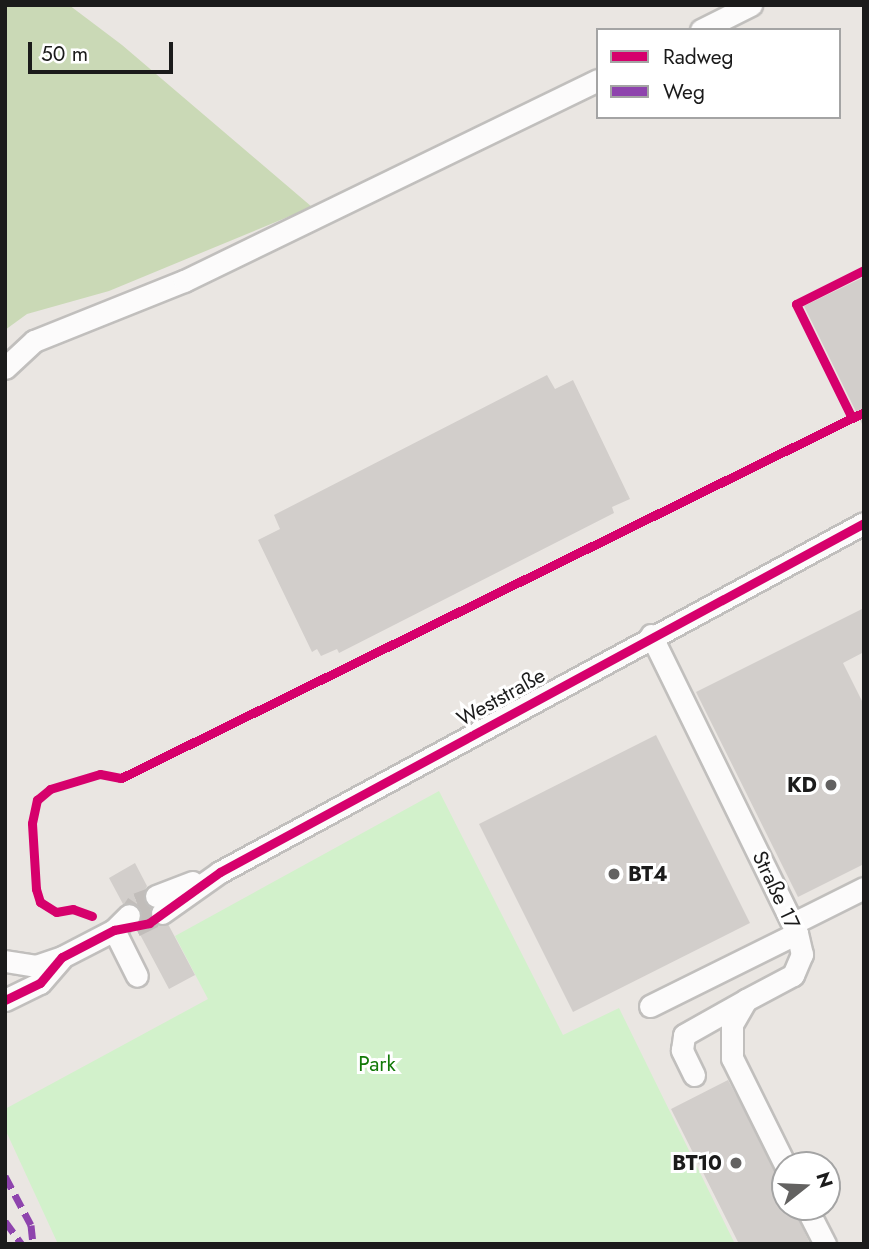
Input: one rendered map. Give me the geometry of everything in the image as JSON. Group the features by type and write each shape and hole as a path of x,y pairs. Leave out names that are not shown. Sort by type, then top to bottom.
{"street":[{"path":"705,28 751,5"},
{"path":"5,368 34,341 184,281 596,81"},
{"name":"Weststraße","path":"159,905 651,635 864,523"},
{"name":"Straße 17","path":"651,635 796,928 802,954 793,975 684,1035 682,1050 694,1075"},
{"path":"650,1006 796,928 864,888"},
{"path":"5,961 36,967 62,957 126,923 137,975"},
{"path":"5,1000 40,982 62,957"},
{"path":"746,1000 732,1024 732,1058 778,1151"},
{"path":"813,1221 825,1244"}],"green space":[{"path":"5,5 69,5 122,45 312,207 109,291 27,314 5,330"},
{"name":"Park","path":"439,791 563,1035 619,1008 735,1244 58,1244 5,1129 5,1109 208,999 175,936"}],"building":[{"path":"864,277 864,428 804,306"},
{"path":"547,375 555,389 573,380 630,499 612,507 614,513 339,653 337,649 321,656 317,649 312,652 258,540 280,529 274,515"},
{"path":"864,608 864,652 843,663 864,705 864,864 798,897 696,692"},
{"name":"BT4","path":"656,735 750,923 573,1012 479,824"},
{"path":"135,863 147,886 143,895 151,920 168,924 195,975 169,989 136,927 141,911 133,903 123,904 109,878"},
{"name":"BT10","path":"728,1080 771,1160 771,1221 799,1221 810,1244 739,1244 671,1109"}],"tunnel":[{"path":"129,915 137,903 156,896"},
{"path":"135,926 162,913"}],"marked path":[{"path":"5,1176 31,1225 33,1244"},
{"path":"5,1221 22,1244"}],"cycle path":[{"path":"852,418 796,304 864,270"},
{"path":"92,916 73,909 56,912 40,902 36,889 32,823 37,800 50,789 100,774 121,778 864,412"},
{"path":"5,1000 40,983 62,957 114,930 149,923 220,872 864,523"}],"place":[{"name":"KD","path":"831,785"},
{"name":"BT4","path":"614,874"},
{"name":"BT10","path":"736,1163"}]}
